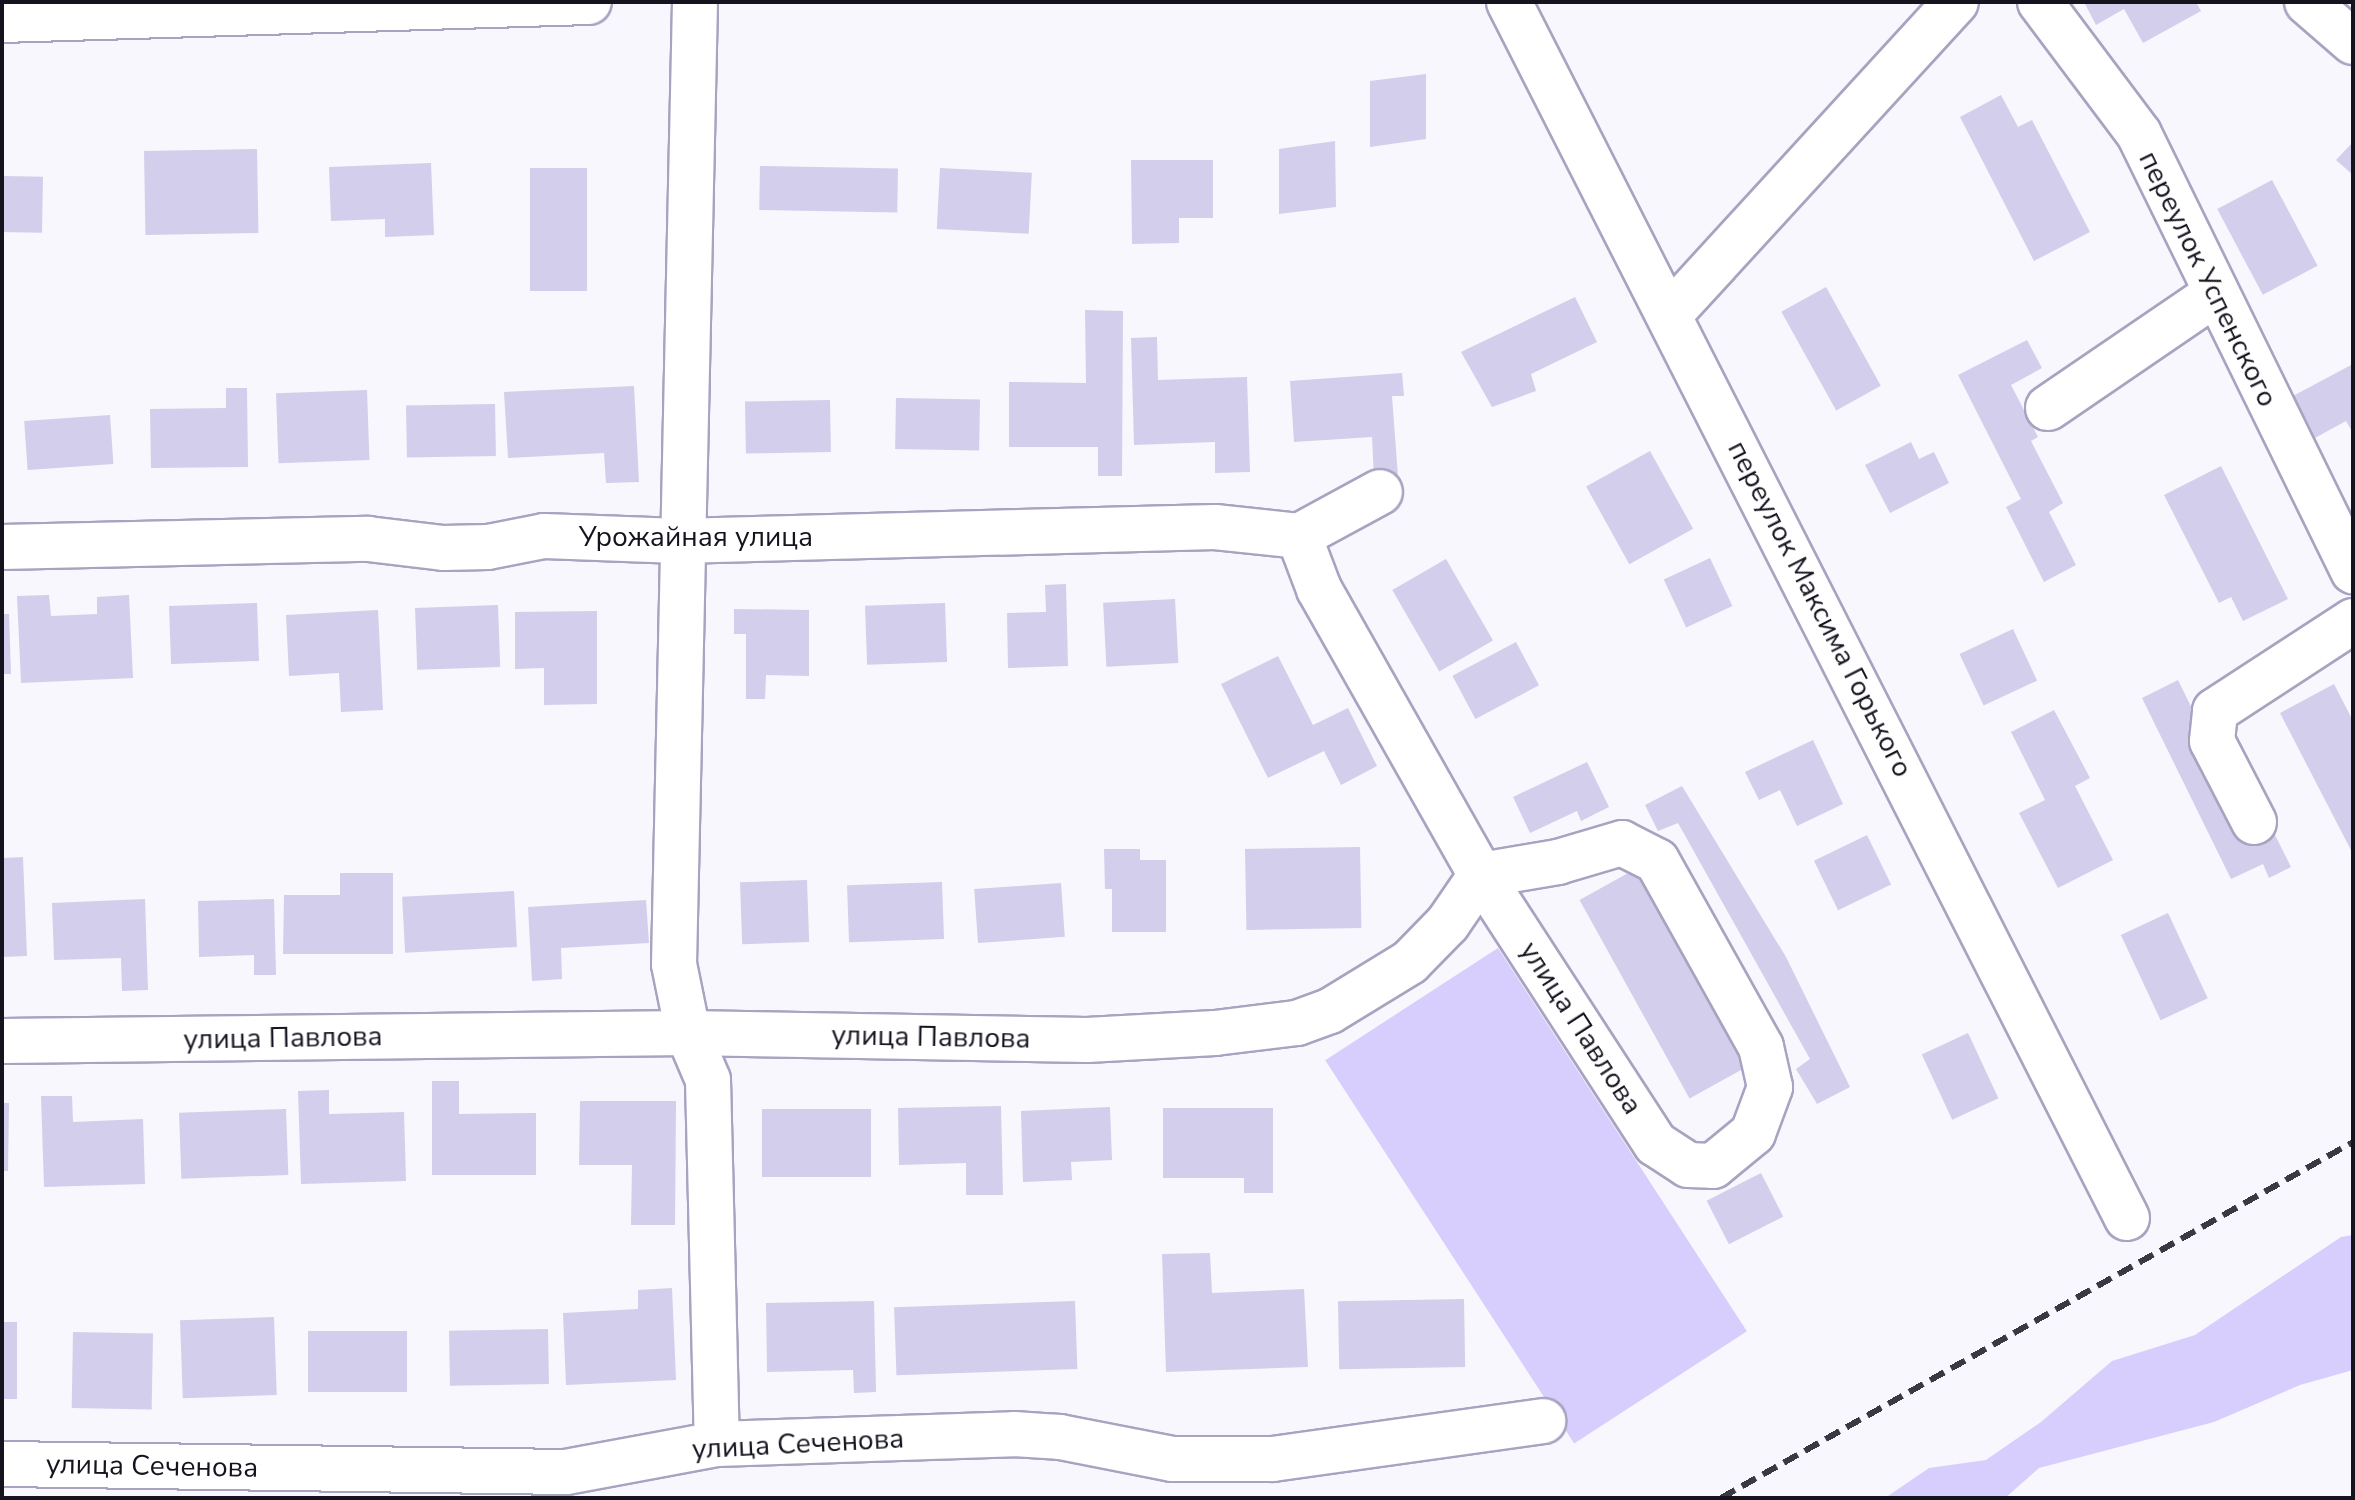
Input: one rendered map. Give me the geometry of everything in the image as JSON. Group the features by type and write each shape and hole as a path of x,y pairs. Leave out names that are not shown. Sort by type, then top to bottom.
{"street":[{"path":"2,20 589,2"},
{"path":"695,2 679,541 674,964 688,1033 708,1080 717,1444"},
{"name":"переулок Максима Горького","path":"1509,2 2127,1218"},
{"path":"1670,314 1956,2"},
{"name":"переулок Успенского","path":"2040,2 2139,134 2353,571"},
{"path":"2307,2 2353,42"},
{"path":"2048,408 2215,294"},
{"path":"1380,492 1299,536 1319,589 1481,875"},
{"name":"Урожайная улица","path":"2,547 368,539 488,547 544,536 679,541 1215,527 1299,536"},
{"path":"2254,822 2212,741 2215,711 2353,621"},
{"name":"улица Павлова","path":"2,1041 688,1033 1087,1040 1297,1023 1330,1011 1410,962 1448,923 1481,875 1558,862 1622,843 1657,861 1761,1047 1770,1087 1753,1133 1713,1166 1688,1165 1656,1144 1481,875"},
{"name":"улица Сеченова","path":"2,1464 208,1483 566,1472 717,1444 1014,1434 1060,1437 1172,1459 1273,1459 1543,1421"}],"shaded area":[{"path":"1498,948 1747,1331 1574,1443 1325,1060"},
{"path":"2353,1235 2353,1370 2300,1385 2214,1422 2039,1468 2005,1498 1885,1498 1929,1468 1986,1460 2041,1422 2112,1361 2195,1335 2341,1237"}],"building":[{"path":"2084,2 2196,2 2201,11 2143,43 2124,9 2096,25"},
{"path":"1426,74 1426,139 1370,147 1370,81"},
{"path":"2001,95 2018,127 2032,120 2090,232 2034,261 1960,117"},
{"path":"1335,141 1336,207 1279,214 1279,149"},
{"path":"2353,142 2353,175 2336,160"},
{"path":"257,149 258,233 145,235 144,151"},
{"path":"1131,160 1213,160 1213,218 1179,218 1179,243 1132,244"},
{"path":"431,163 434,235 385,237 385,219 331,221 329,167"},
{"path":"760,166 898,168 897,212 759,210"},
{"path":"530,168 587,168 587,291 530,291"},
{"path":"940,168 1032,173 1029,234 937,229"},
{"path":"2,176 43,177 42,233 2,232"},
{"path":"2272,180 2318,266 2263,295 2217,209"},
{"path":"1826,287 1881,386 1836,411 1781,312"},
{"path":"1575,297 1597,342 1531,374 1536,391 1492,407 1461,352"},
{"path":"1085,310 1123,311 1122,476 1098,476 1098,447 1009,447 1009,382 1086,383"},
{"path":"1157,337 1158,380 1247,377 1250,472 1215,473 1215,442 1134,445 1131,338"},
{"path":"2027,340 2042,368 2011,385 2038,437 2031,441 2063,503 2049,512 2076,565 2044,582 2006,507 2021,499 1958,375"},
{"path":"2353,364 2353,433 2346,421 2313,439 2291,397"},
{"path":"1402,373 1404,396 1392,396 1398,477 1374,478 1372,437 1294,442 1290,381"},
{"path":"634,386 639,482 606,483 604,453 508,458 504,392"},
{"path":"226,388 247,388 248,467 151,468 150,409 226,408"},
{"path":"367,390 369,460 278,463 276,393"},
{"path":"896,398 980,399 979,450 895,449"},
{"path":"830,400 831,452 746,453 745,401"},
{"path":"495,404 496,456 407,458 406,406"},
{"path":"110,415 113,464 28,470 24,421"},
{"path":"1911,442 1919,459 1934,452 1949,483 1890,513 1865,465"},
{"path":"1650,451 1693,529 1629,564 1586,486"},
{"path":"2221,466 2288,599 2243,621 2231,597 2219,603 2164,495"},
{"path":"1710,558 1732,606 1686,628 1664,580"},
{"path":"1446,559 1493,640 1439,671 1392,590"},
{"path":"1066,584 1068,666 1008,668 1007,613 1046,612 1045,585"},
{"path":"49,595 51,616 97,614 97,597 129,595 133,678 21,683 17,596"},
{"path":"1175,599 1178,663 1106,667 1103,603"},
{"path":"257,603 259,661 171,664 169,606"},
{"path":"945,603 947,662 867,665 865,606"},
{"path":"498,605 500,667 417,670 415,608"},
{"path":"734,609 809,610 809,676 766,675 765,699 746,699 746,634 734,634"},
{"path":"378,610 383,710 341,712 339,673 289,676 286,615"},
{"path":"597,611 597,704 544,705 544,668 515,669 515,612"},
{"path":"2,614 9,614 11,674 2,674"},
{"path":"2013,629 2037,681 1984,706 1960,654"},
{"path":"1516,642 1539,685 1475,719 1452,676"},
{"path":"1278,656 1313,725 1348,708 1377,766 1341,785 1324,751 1268,778 1221,684"},
{"path":"2178,680 2202,729 2273,831 2291,867 2269,878 2263,864 2231,879 2142,698"},
{"path":"2334,684 2353,721 2353,854 2280,713"},
{"path":"2054,710 2090,778 2075,786 2113,860 2058,888 2019,813 2045,800 2011,732"},
{"path":"1813,740 1843,804 1797,826 1780,790 1759,800 1745,772"},
{"path":"1587,762 1609,807 1581,821 1577,811 1530,833 1513,797"},
{"path":"1682,786 1786,957 1850,1087 1817,1104 1796,1069 1810,1059 1678,823 1658,831 1645,805"},
{"path":"1867,835 1891,884 1838,910 1814,861"},
{"path":"1360,847 1361,928 1246,930 1245,849"},
{"path":"1104,849 1140,849 1140,860 1166,860 1166,932 1112,932 1112,889 1105,889"},
{"path":"23,857 27,956 2,957 2,858"},
{"path":"1639,867 1749,1066 1690,1099 1580,900"},
{"path":"340,873 393,873 393,954 283,954 284,895 340,895"},
{"path":"807,880 809,942 742,944 740,882"},
{"path":"942,882 944,939 849,942 847,885"},
{"path":"1061,883 1065,937 978,943 974,889"},
{"path":"514,891 517,947 405,953 402,897"},
{"path":"145,899 148,990 122,991 121,958 54,960 52,903"},
{"path":"274,899 276,975 254,975 254,955 199,957 198,901"},
{"path":"646,900 649,943 561,948 562,979 532,981 528,907"},
{"path":"2168,913 2208,998 2161,1020 2121,935"},
{"path":"1968,1033 1998,1098 1952,1120 1922,1055"},
{"path":"432,1081 459,1081 459,1114 536,1113 536,1175 432,1175"},
{"path":"329,1090 329,1114 404,1112 406,1181 301,1184 298,1091"},
{"path":"41,1096 72,1096 73,1122 143,1119 145,1184 44,1187"},
{"path":"580,1101 676,1101 675,1225 631,1225 632,1165 579,1165"},
{"path":"2,1103 9,1103 8,1171 2,1171"},
{"path":"1001,1106 1003,1195 966,1195 966,1163 899,1165 898,1108"},
{"path":"1110,1107 1112,1160 1071,1162 1072,1180 1023,1182 1021,1111"},
{"path":"1163,1108 1273,1108 1273,1193 1244,1193 1244,1178 1163,1178"},
{"path":"286,1109 288,1175 181,1179 179,1113"},
{"path":"762,1109 871,1109 871,1177 762,1177"},
{"path":"1761,1173 1783,1217 1729,1244 1707,1201"},
{"path":"1210,1253 1212,1293 1304,1289 1308,1367 1166,1372 1162,1254"},
{"path":"672,1288 676,1380 566,1385 563,1313 638,1309 638,1290"},
{"path":"1464,1299 1465,1367 1339,1369 1338,1301"},
{"path":"874,1301 876,1392 854,1393 853,1370 767,1372 766,1303"},
{"path":"1075,1301 1077,1369 896,1375 894,1307"},
{"path":"274,1317 277,1395 183,1398 180,1320"},
{"path":"2,1322 17,1322 17,1399 2,1399"},
{"path":"548,1329 549,1384 450,1386 449,1331"},
{"path":"308,1331 407,1331 407,1392 308,1392"},
{"path":"73,1332 153,1333 152,1409 72,1408"}],"railway":[{"path":"1721,1498 2353,1142"}]}
